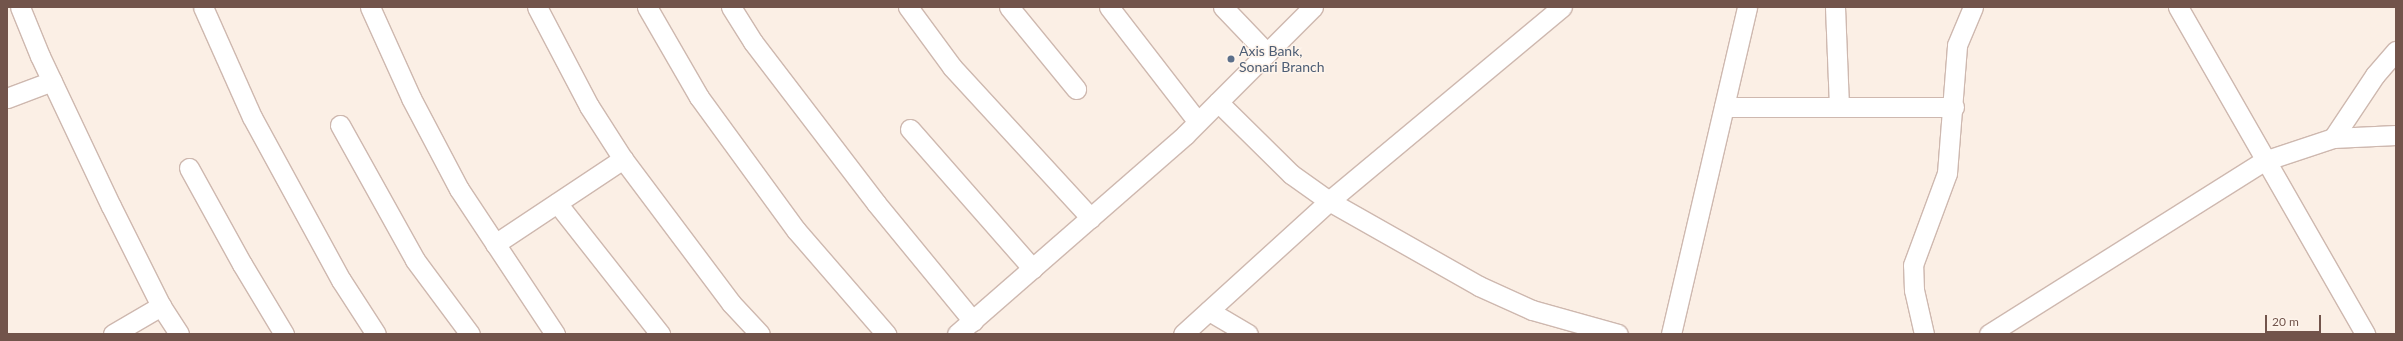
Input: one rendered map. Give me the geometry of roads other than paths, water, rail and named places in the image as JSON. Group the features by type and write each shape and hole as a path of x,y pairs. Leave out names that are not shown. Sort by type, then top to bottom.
{"street":[{"path":"20,7 52,81 161,306 179,334"},
{"path":"203,7 252,117 341,280 376,334"},
{"path":"370,7 411,98 459,189 555,334"},
{"path":"537,7 589,106 623,159 731,303 760,334"},
{"path":"647,7 699,96 787,217 886,334"},
{"path":"731,7 753,42 876,203 973,321"},
{"path":"908,7 952,67 1091,218"},
{"path":"1009,7 1076,89"},
{"path":"1109,7 1198,122"},
{"path":"1222,7 1267,53"},
{"path":"957,334 1091,218 1198,122 1313,7"},
{"path":"1183,334 1329,202 1562,7"},
{"path":"1671,334 1747,7"},
{"path":"1835,7 1839,107"},
{"path":"1924,334 1914,290 1913,265 1946,179 1954,107 1957,45 1973,7"},
{"path":"2178,7 2264,161 2365,334"},
{"path":"2333,138 2375,75 2396,51"},
{"path":"7,98 52,81"},
{"path":"1218,102 1291,174 1329,202 1479,286 1532,310 1618,334"},
{"path":"1724,107 1954,107"},
{"path":"340,125 415,260 470,334"},
{"path":"910,129 1033,269"},
{"path":"1989,334 2264,161 2333,138 2396,135"},
{"path":"495,244 623,159"},
{"path":"189,168 242,264 284,334"},
{"path":"557,203 660,334"},
{"path":"113,334 161,306"},
{"path":"1209,311 1248,334"}],"place":[{"name":"Axis Bank, Sonari Branch","path":"1231,59"}]}
